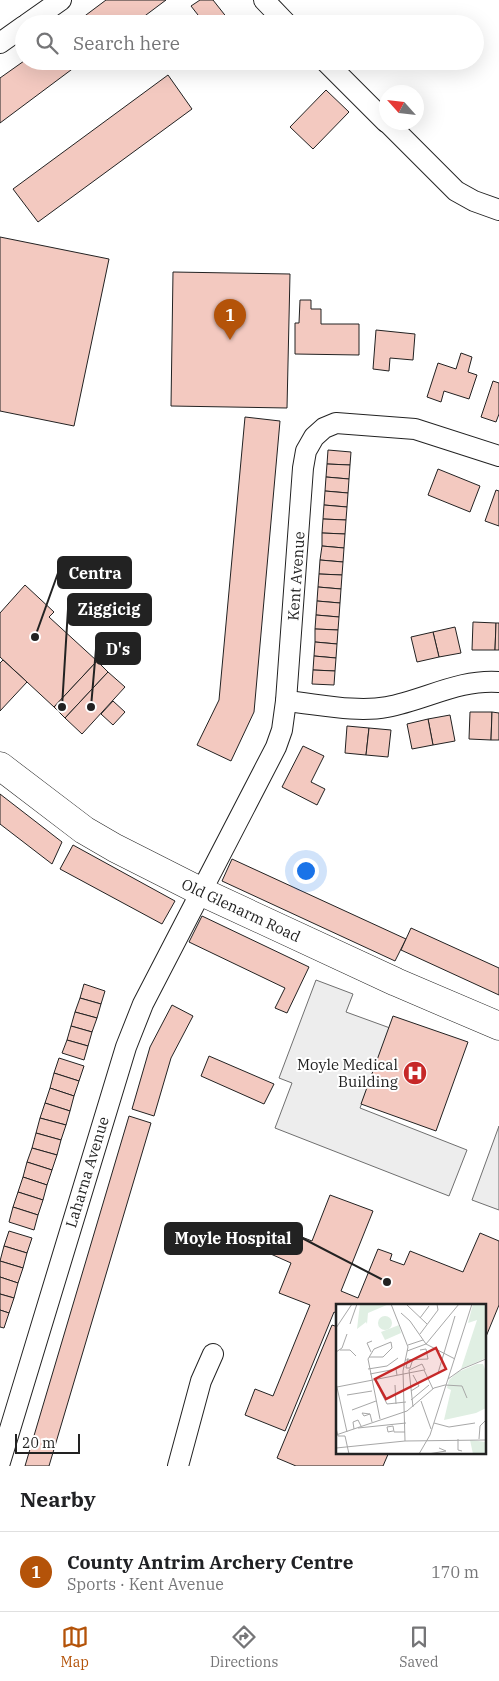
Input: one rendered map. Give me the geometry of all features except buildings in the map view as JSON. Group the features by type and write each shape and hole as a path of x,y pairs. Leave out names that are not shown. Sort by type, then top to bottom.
{"street":[{"path":"40,15 61,0"},
{"path":"264,0 278,15"},
{"path":"0,43 15,32"},
{"path":"334,70 379,114"},
{"path":"395,130 456,191 474,201 499,210"},
{"name":"Kent Avenue","path":"202,892 276,747 282,730 286,701 304,462 306,451 314,437 324,428 336,423 402,427 430,433 499,456"},
{"path":"286,701 378,708 396,705 480,681 499,682"},
{"name":"Old Glenarm Road","path":"0,766 84,830 116,848 202,892 396,982 499,1026"},
{"name":"Laharna Avenue","path":"0,1462 126,1047 144,1004 202,892"},
{"path":"178,1466 201,1381 213,1354"}],"shaded area":[{"path":"316,980 353,994 346,1012 390,1028 360,1108 467,1150 449,1196 275,1128 292,1083 279,1078"},
{"path":"499,1126 499,1210 472,1200"}],"place":[{"name":"County Antrim Archery Centre","path":"230,340"},
{"name":"Centra","path":"35,637"},
{"name":"Ziggicig","path":"62,707"},
{"name":"D's","path":"91,707"},
{"name":"Moyle Medical Building","path":"415,1073"},
{"name":"Moyle Hospital","path":"387,1282"}]}
